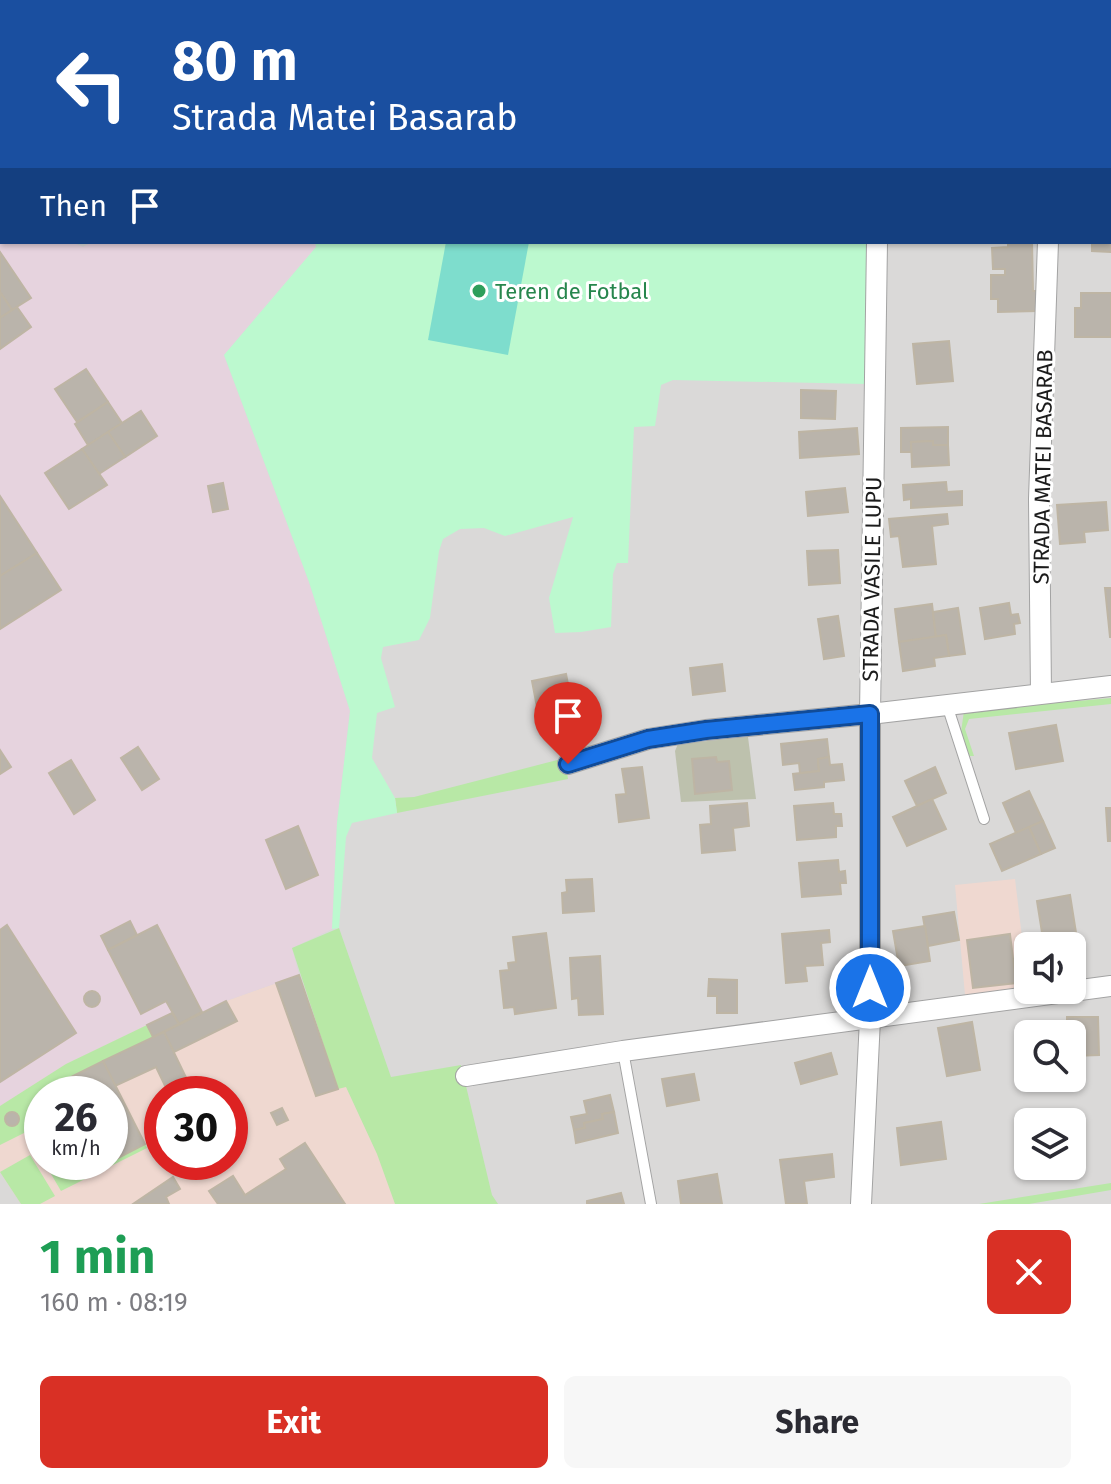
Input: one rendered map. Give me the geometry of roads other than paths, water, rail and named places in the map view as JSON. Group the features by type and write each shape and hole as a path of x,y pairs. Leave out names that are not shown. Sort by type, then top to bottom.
{"street":[{"name":"STRADA VASILE LUPU","path":"861,1204 870,1019 870,714 877,244"},
{"name":"STRADA MATEI BASARAB","path":"1041,693 1039,499 1048,244"},
{"path":"568,764 648,739 706,730 1111,686"},
{"path":"466,1076 623,1051 1111,986"}],"lane":[{"path":"947,705 984,819"},
{"path":"623,1051 651,1204"}],"place":[{"name":"Teren de Fotbal","path":"479,291"}]}
